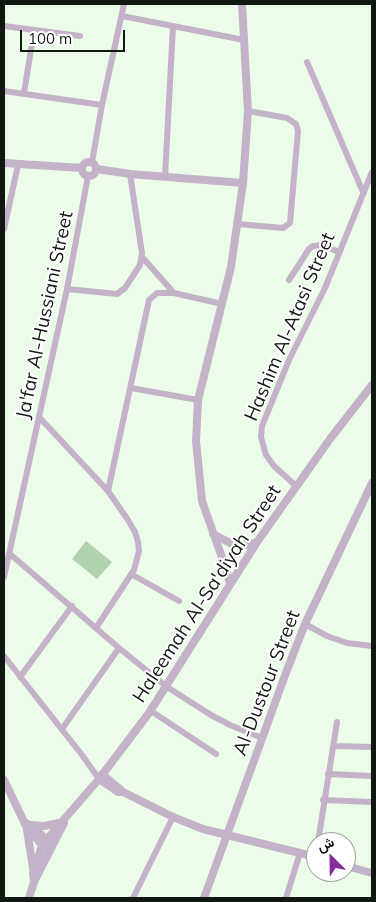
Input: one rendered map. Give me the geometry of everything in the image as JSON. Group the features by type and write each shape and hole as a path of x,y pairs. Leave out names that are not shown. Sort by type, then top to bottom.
{"street":[{"path":"82,168 83,173 88,176 94,174 102,105 124,4"},
{"path":"230,584 202,501 199,488 196,441 198,400 231,267 243,183 248,111 242,4"},
{"path":"122,16 244,40"},
{"path":"4,26 80,36"},
{"path":"165,177 173,26"},
{"path":"24,94 34,30"},
{"path":"307,62 363,192"},
{"path":"4,91 102,105"},
{"path":"238,224 283,228 290,224 298,131 296,124 292,120 248,111"},
{"path":"82,168 87,162 94,166 130,174 243,183"},
{"path":"4,163 82,168"},
{"path":"4,229 18,165"},
{"name":"Hashim Al-Atasi Street","path":"296,486 274,466 266,454 261,437 262,426 289,360 325,288 372,172"},
{"path":"67,289 117,294 125,288 140,265 142,257 130,174"},
{"name":"Ja'far Al-Hussiani Street","path":"4,578 67,289 88,176"},
{"path":"289,280 312,246 322,245 339,252"},
{"path":"142,257 174,293"},
{"path":"108,491 148,300 157,293 174,293 222,304"},
{"name":"Haleemah Al-Sa'diyah Street","path":"34,882 33,873 47,843 151,711 257,542 296,486 368,395 372,385"},
{"path":"131,388 198,400"},
{"path":"40,418 108,491 128,520 138,542 137,560 131,574 96,628"},
{"name":"Al-Dustour Street","path":"204,898 305,624 368,501 372,484"},
{"path":"213,534 232,544 248,545 257,542"},
{"path":"10,554 167,687 211,715 262,738"},
{"path":"131,574 179,601"},
{"path":"20,677 72,606"},
{"path":"305,624 327,636 348,643 372,646"},
{"path":"62,729 119,648"},
{"path":"4,656 93,770 111,788 123,792 173,818 203,829 306,854"},
{"path":"151,711 216,754"},
{"path":"319,832 337,722"},
{"path":"334,746 372,747"},
{"path":"328,774 372,776"},
{"path":"4,780 28,825 47,843"},
{"path":"323,800 372,802"},
{"path":"133,898 173,818"},
{"path":"28,825 44,826 64,820"},
{"path":"28,825 33,873"},
{"name":"Haleemah Al-Sa'diyah Street","path":"29,898 34,882 49,852 47,843"},
{"path":"286,898 300,853"},
{"path":"356,869 372,873"}],"green space":[{"path":"86,541 112,562 97,579 72,559"}]}
